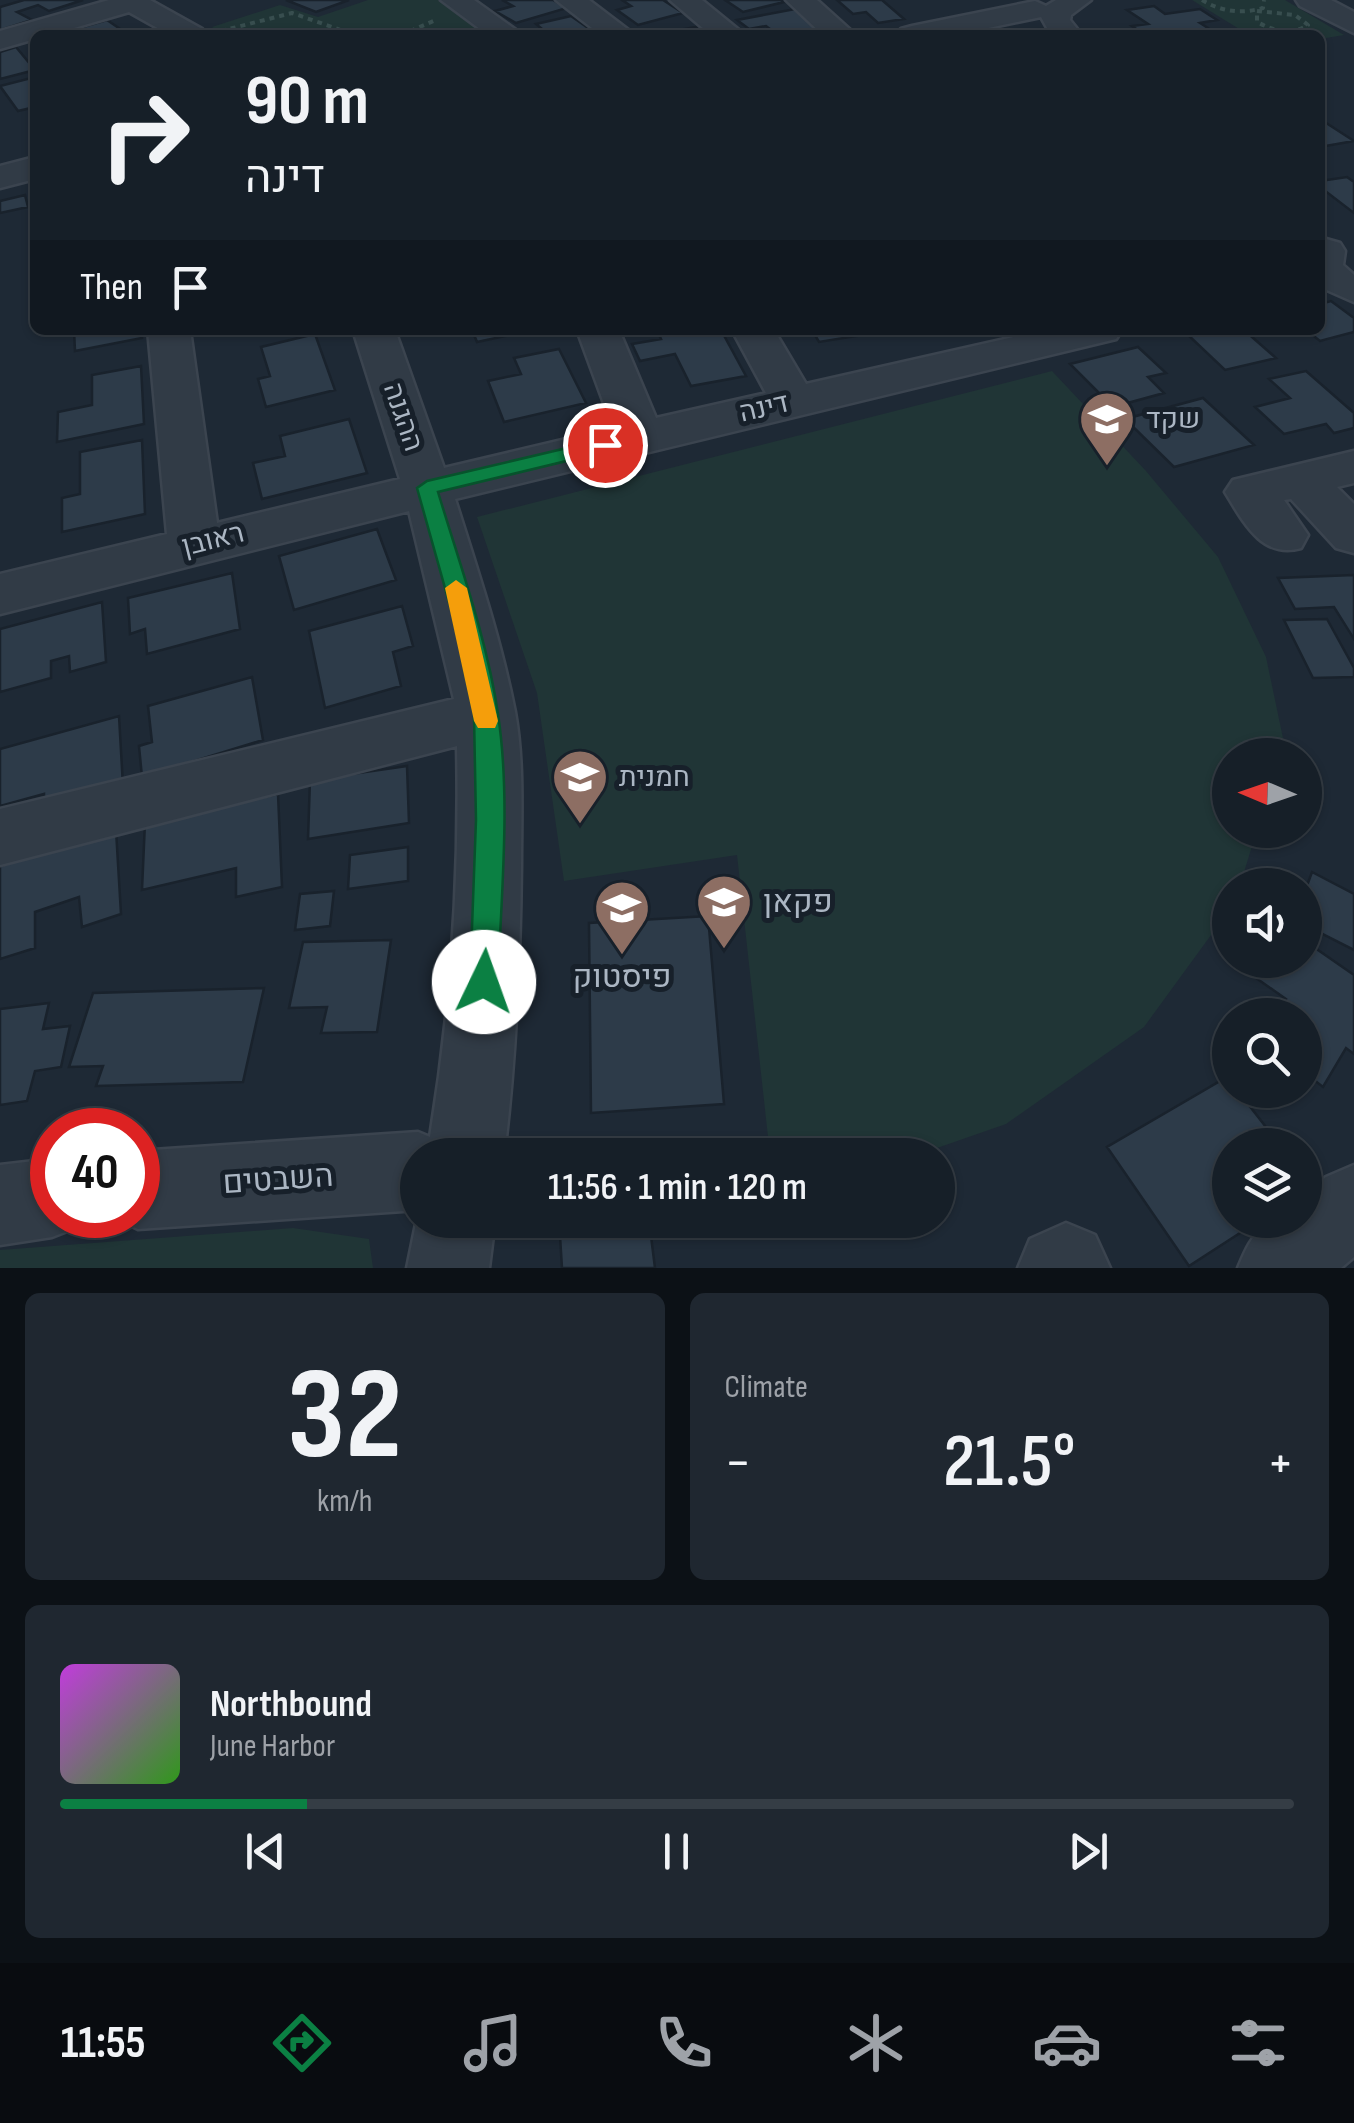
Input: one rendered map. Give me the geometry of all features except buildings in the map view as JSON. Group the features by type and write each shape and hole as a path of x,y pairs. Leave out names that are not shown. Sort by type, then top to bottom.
{"street":[{"path":"454,0 500,30"},
{"path":"570,0 613,30"},
{"path":"684,0 723,30"},
{"path":"800,0 835,30"},
{"path":"1063,30 1055,21 1057,11 1077,0"},
{"path":"1310,0 1350,19"},
{"path":"47,30 131,1 163,16 193,20"},
{"path":"920,25 1030,5 1061,30"},
{"path":"170,335 194,545"},
{"name":"ההגנה","path":"376,335 427,488 463,613 486,715 490,820 486,951 477,1073 467,1138"},
{"path":"600,335 640,437"},
{"path":"755,335 793,401"},
{"path":"908,335 932,369"},
{"name":"דינה","path":"427,488 1074,335"},
{"path":"1283,534 1250,492 1354,467"},
{"path":"1302,480 1354,535"},
{"name":"ראובן","path":"0,594 427,488"},
{"path":"0,837 486,715"},
{"name":"השבטים","path":"160,1189 400,1172"},
{"path":"0,1205 30,1201"},
{"path":"1279,1268 1354,1206"},
{"path":"448,1268 452,1238"},
{"path":"1058,1268 1066,1264 1068,1268"}],"path":[{"path":"1202,0 1214,8 1237,12 1264,8 1264,0"},
{"path":"226,30 292,13 341,30"}],"green space":[{"path":"368,0 439,0 485,30 212,27 280,5 318,17"},
{"path":"1192,0 1285,0 1344,35 1325,38 1325,30 1241,30"},
{"path":"1052,371 1146,471 1218,557 1266,657 1283,738 1212,738 1212,848 1251,848 1245,868 1212,868 1212,934 1144,1027 1006,1124 955,1142 955,1138 768,1138 737,855 564,881 537,693 477,517"},
{"path":"293,1228 369,1239 373,1268 0,1268 0,1250"}],"slow traffic":[{"path":"456,588 486,721"}],"place":[{"name":"שקד","path":"1107,468"},
{"name":"חמנית","path":"580,826"},
{"name":"פקאן","path":"724,951"},
{"name":"פיסטוק","path":"622,957"}],"route":[{"path":"484,982 490,820 486,715 463,613 427,488 605,445"}]}
